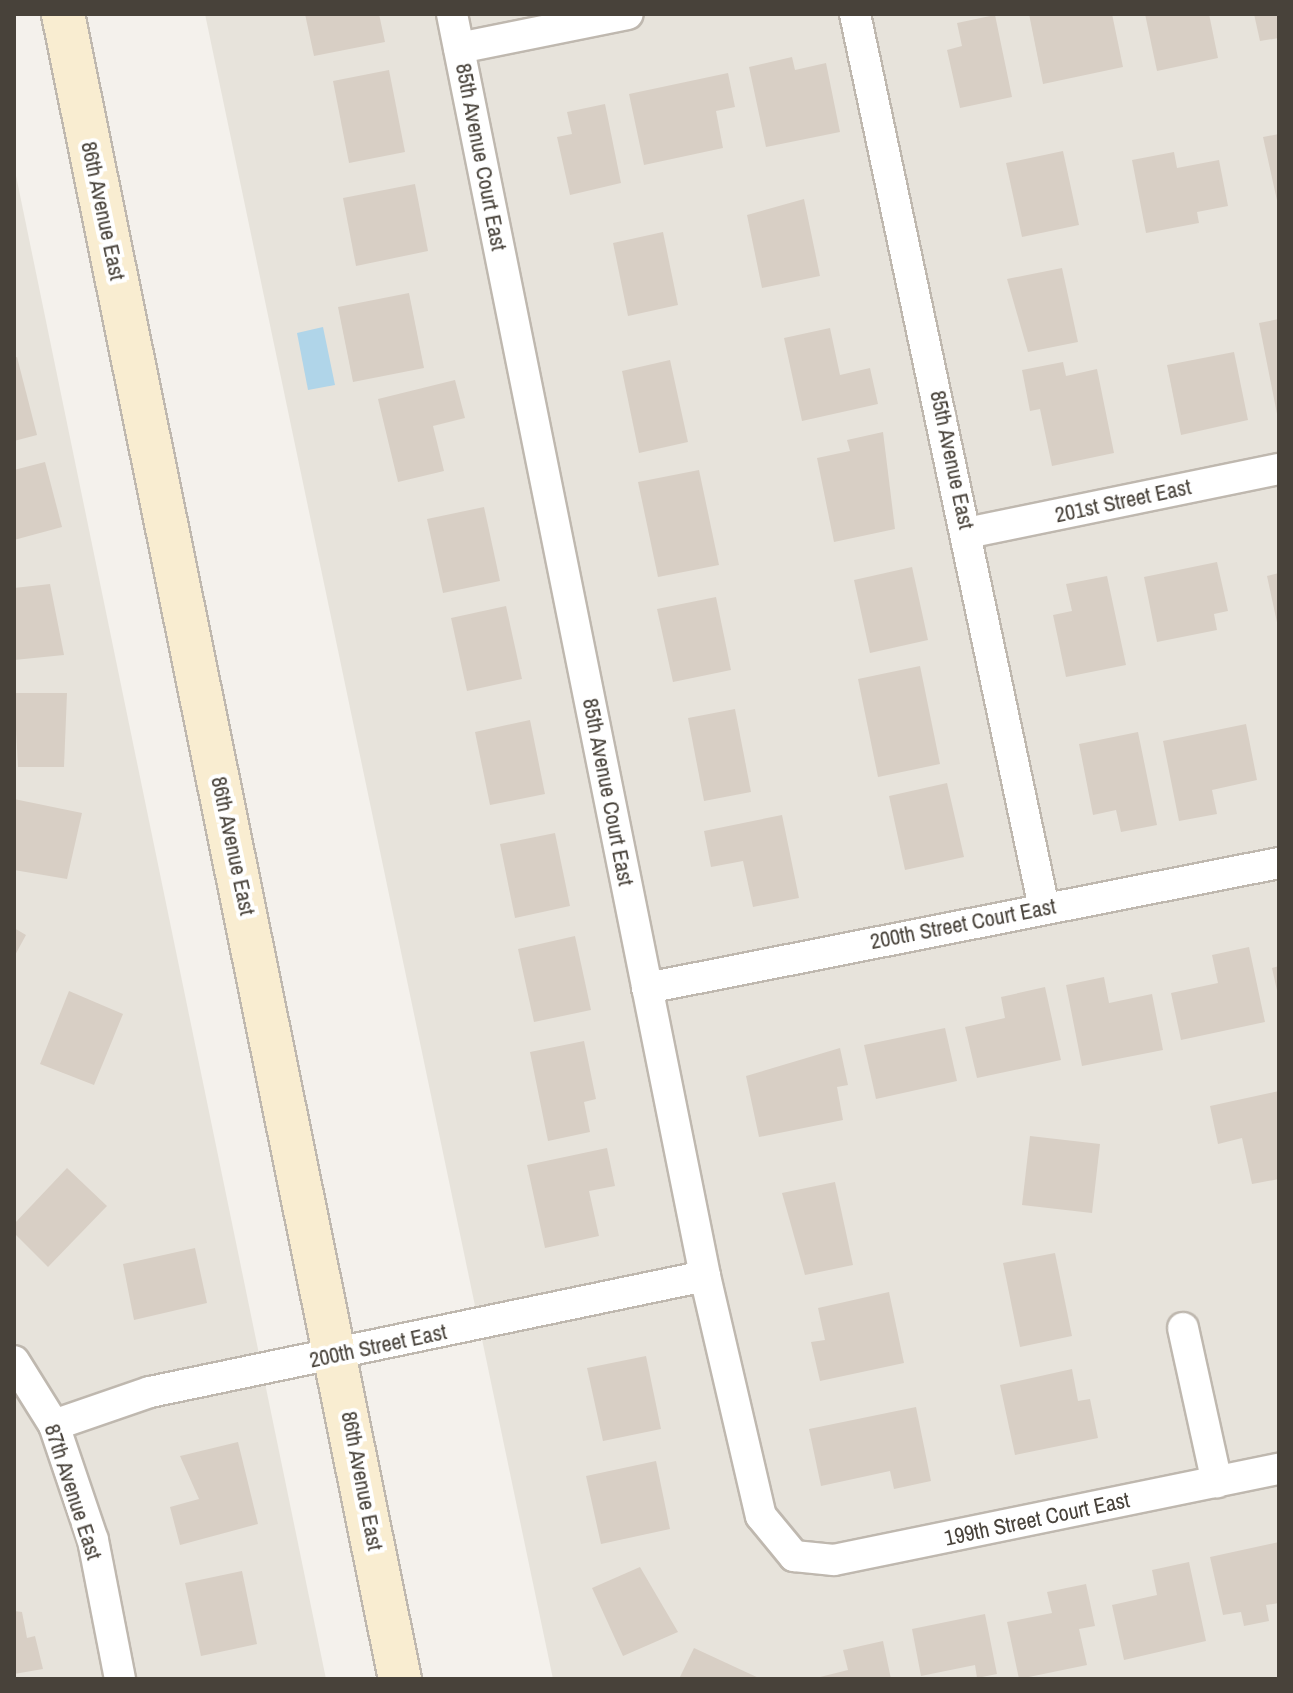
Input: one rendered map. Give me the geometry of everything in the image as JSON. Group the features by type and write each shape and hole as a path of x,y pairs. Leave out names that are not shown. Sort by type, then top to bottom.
{"street":[{"name":"86th Avenue East","path":"63,14 337,1355 400,1679"},
{"name":"85th Avenue Court East","path":"452,14 751,1493 776,1540 794,1556"},
{"path":"459,48 628,14"},
{"name":"85th Avenue East","path":"855,14 1044,908"},
{"name":"201st Street East","path":"967,533 1279,469"},
{"name":"200th Street Court East","path":"647,988 1279,863"},
{"name":"200th Street East","path":"54,1425 150,1392 705,1276"},
{"path":"1183,1328 1217,1482"},
{"name":"87th Avenue East","path":"14,1361 54,1425 93,1540 120,1679"},
{"name":"199th Street Court East","path":"794,1556 834,1560 1279,1469"}],"shaded area":[{"path":"205,14 1279,14 1279,1679 553,1679"},
{"path":"14,166 326,1679 14,1679"}],"water":[{"path":"323,327 335,385 308,390 297,333"}],"building":[{"path":"305,14 379,14 385,42 314,56"},
{"path":"1029,14 1112,14 1123,67 1043,84"},
{"path":"1145,14 1209,14 1218,58 1157,71"},
{"path":"1254,14 1279,14 1279,38 1260,41"},
{"path":"995,15 1012,97 960,108 947,50 962,46 957,23"},
{"path":"792,57 795,70 826,63 840,132 766,147 749,67"},
{"path":"389,70 405,152 349,163 333,81"},
{"path":"728,73 735,107 716,111 723,148 644,165 629,94"},
{"path":"605,104 621,183 570,195 557,137 572,134 567,112"},
{"path":"1279,134 1279,205 1278,205 1263,137"},
{"path":"1063,151 1079,225 1022,237 1006,163"},
{"path":"1174,152 1177,168 1219,160 1228,206 1197,212 1199,223 1146,233 1132,160"},
{"path":"415,184 428,251 356,266 343,198"},
{"path":"804,199 820,276 762,288 747,215"},
{"path":"663,232 678,305 628,316 613,243"},
{"path":"1062,268 1078,342 1028,352 1007,279"},
{"path":"409,293 424,368 353,382 338,307"},
{"path":"1279,319 1279,418 1278,419 1259,323"},
{"path":"830,328 840,375 870,368 878,404 802,421 784,338"},
{"path":"1234,352 1248,420 1181,435 1167,365"},
{"path":"17,357 37,435 14,441 14,358"},
{"path":"670,360 688,442 639,453 622,371"},
{"path":"1063,362 1066,376 1097,369 1114,453 1052,466 1040,409 1030,411 1022,370"},
{"path":"455,380 465,418 433,426 444,471 398,482 378,399"},
{"path":"883,432 895,529 834,542 817,458 850,451 847,440"},
{"path":"45,462 62,527 14,540 14,470"},
{"path":"699,470 719,565 658,577 638,482"},
{"path":"484,507 500,581 443,593 427,519"},
{"path":"1217,562 1228,611 1214,614 1217,630 1157,642 1144,577"},
{"path":"912,567 928,640 870,653 854,580"},
{"path":"1279,573 1279,627 1278,627 1267,576"},
{"path":"1107,576 1126,665 1066,677 1053,615 1072,611 1066,584"},
{"path":"50,584 64,655 14,660 14,588"},
{"path":"716,597 731,670 673,682 657,609"},
{"path":"506,606 522,679 467,691 451,618"},
{"path":"920,666 940,764 878,777 858,679"},
{"path":"14,693 67,693 64,767 18,767"},
{"path":"735,709 751,792 704,801 688,718"},
{"path":"530,720 545,794 490,805 475,732"},
{"path":"1246,724 1257,780 1212,790 1217,814 1179,821 1163,741"},
{"path":"1138,732 1157,825 1121,832 1116,810 1093,815 1079,744"},
{"path":"947,783 964,857 905,870 889,796"},
{"path":"14,799 82,813 67,879 14,870"},
{"path":"782,815 799,898 753,907 743,861 711,867 704,831"},
{"path":"555,833 570,906 515,918 500,844"},
{"path":"14,928 26,935 14,957"},
{"path":"575,936 591,1010 534,1022 518,949"},
{"path":"1249,947 1265,1022 1181,1040 1171,993 1218,983 1212,955"},
{"path":"1279,966 1279,995 1278,995 1272,968"},
{"path":"1104,977 1109,1003 1152,994 1163,1050 1082,1066 1066,985"},
{"path":"1045,987 1061,1060 977,1078 965,1027 1005,1018 1001,997"},
{"path":"69,991 123,1014 94,1085 40,1064"},
{"path":"945,1028 957,1081 876,1099 864,1045"},
{"path":"584,1041 596,1099 584,1102 590,1132 548,1141 530,1052"},
{"path":"840,1048 848,1085 837,1087 843,1120 759,1137 746,1076"},
{"path":"1279,1091 1279,1179 1252,1184 1242,1138 1218,1144 1210,1106"},
{"path":"1030,1136 1100,1144 1092,1213 1022,1205"},
{"path":"607,1148 615,1186 589,1191 599,1236 545,1248 527,1165"},
{"path":"67,1168 107,1206 48,1267 14,1233 14,1224"},
{"path":"835,1182 853,1265 805,1275 782,1193"},
{"path":"195,1248 207,1303 134,1320 123,1264"},
{"path":"1055,1253 1072,1336 1020,1347 1003,1263"},
{"path":"889,1292 904,1363 820,1381 811,1342 825,1340 818,1308"},
{"path":"646,1356 661,1429 603,1441 587,1368"},
{"path":"1072,1369 1078,1401 1090,1399 1098,1438 1015,1455 1000,1385"},
{"path":"916,1407 931,1481 894,1489 890,1471 821,1486 809,1429"},
{"path":"238,1442 258,1524 180,1545 170,1507 199,1499 180,1456"},
{"path":"656,1461 670,1529 601,1544 586,1476"},
{"path":"1279,1542 1279,1603 1266,1605 1269,1621 1244,1626 1241,1612 1223,1615 1210,1557"},
{"path":"1189,1562 1206,1641 1124,1660 1112,1605 1157,1595 1152,1570"},
{"path":"640,1567 678,1632 623,1656 592,1588"},
{"path":"242,1571 257,1644 201,1656 185,1583"},
{"path":"1086,1584 1095,1626 1079,1629 1087,1665 1019,1679 1007,1622 1052,1613 1047,1592"},
{"path":"14,1611 22,1612 27,1638 35,1636 43,1669 14,1674"},
{"path":"985,1614 997,1674 977,1678 975,1665 921,1676 912,1629"},
{"path":"883,1641 891,1679 812,1679 848,1670 843,1650"},
{"path":"694,1648 761,1679 679,1679"}]}
